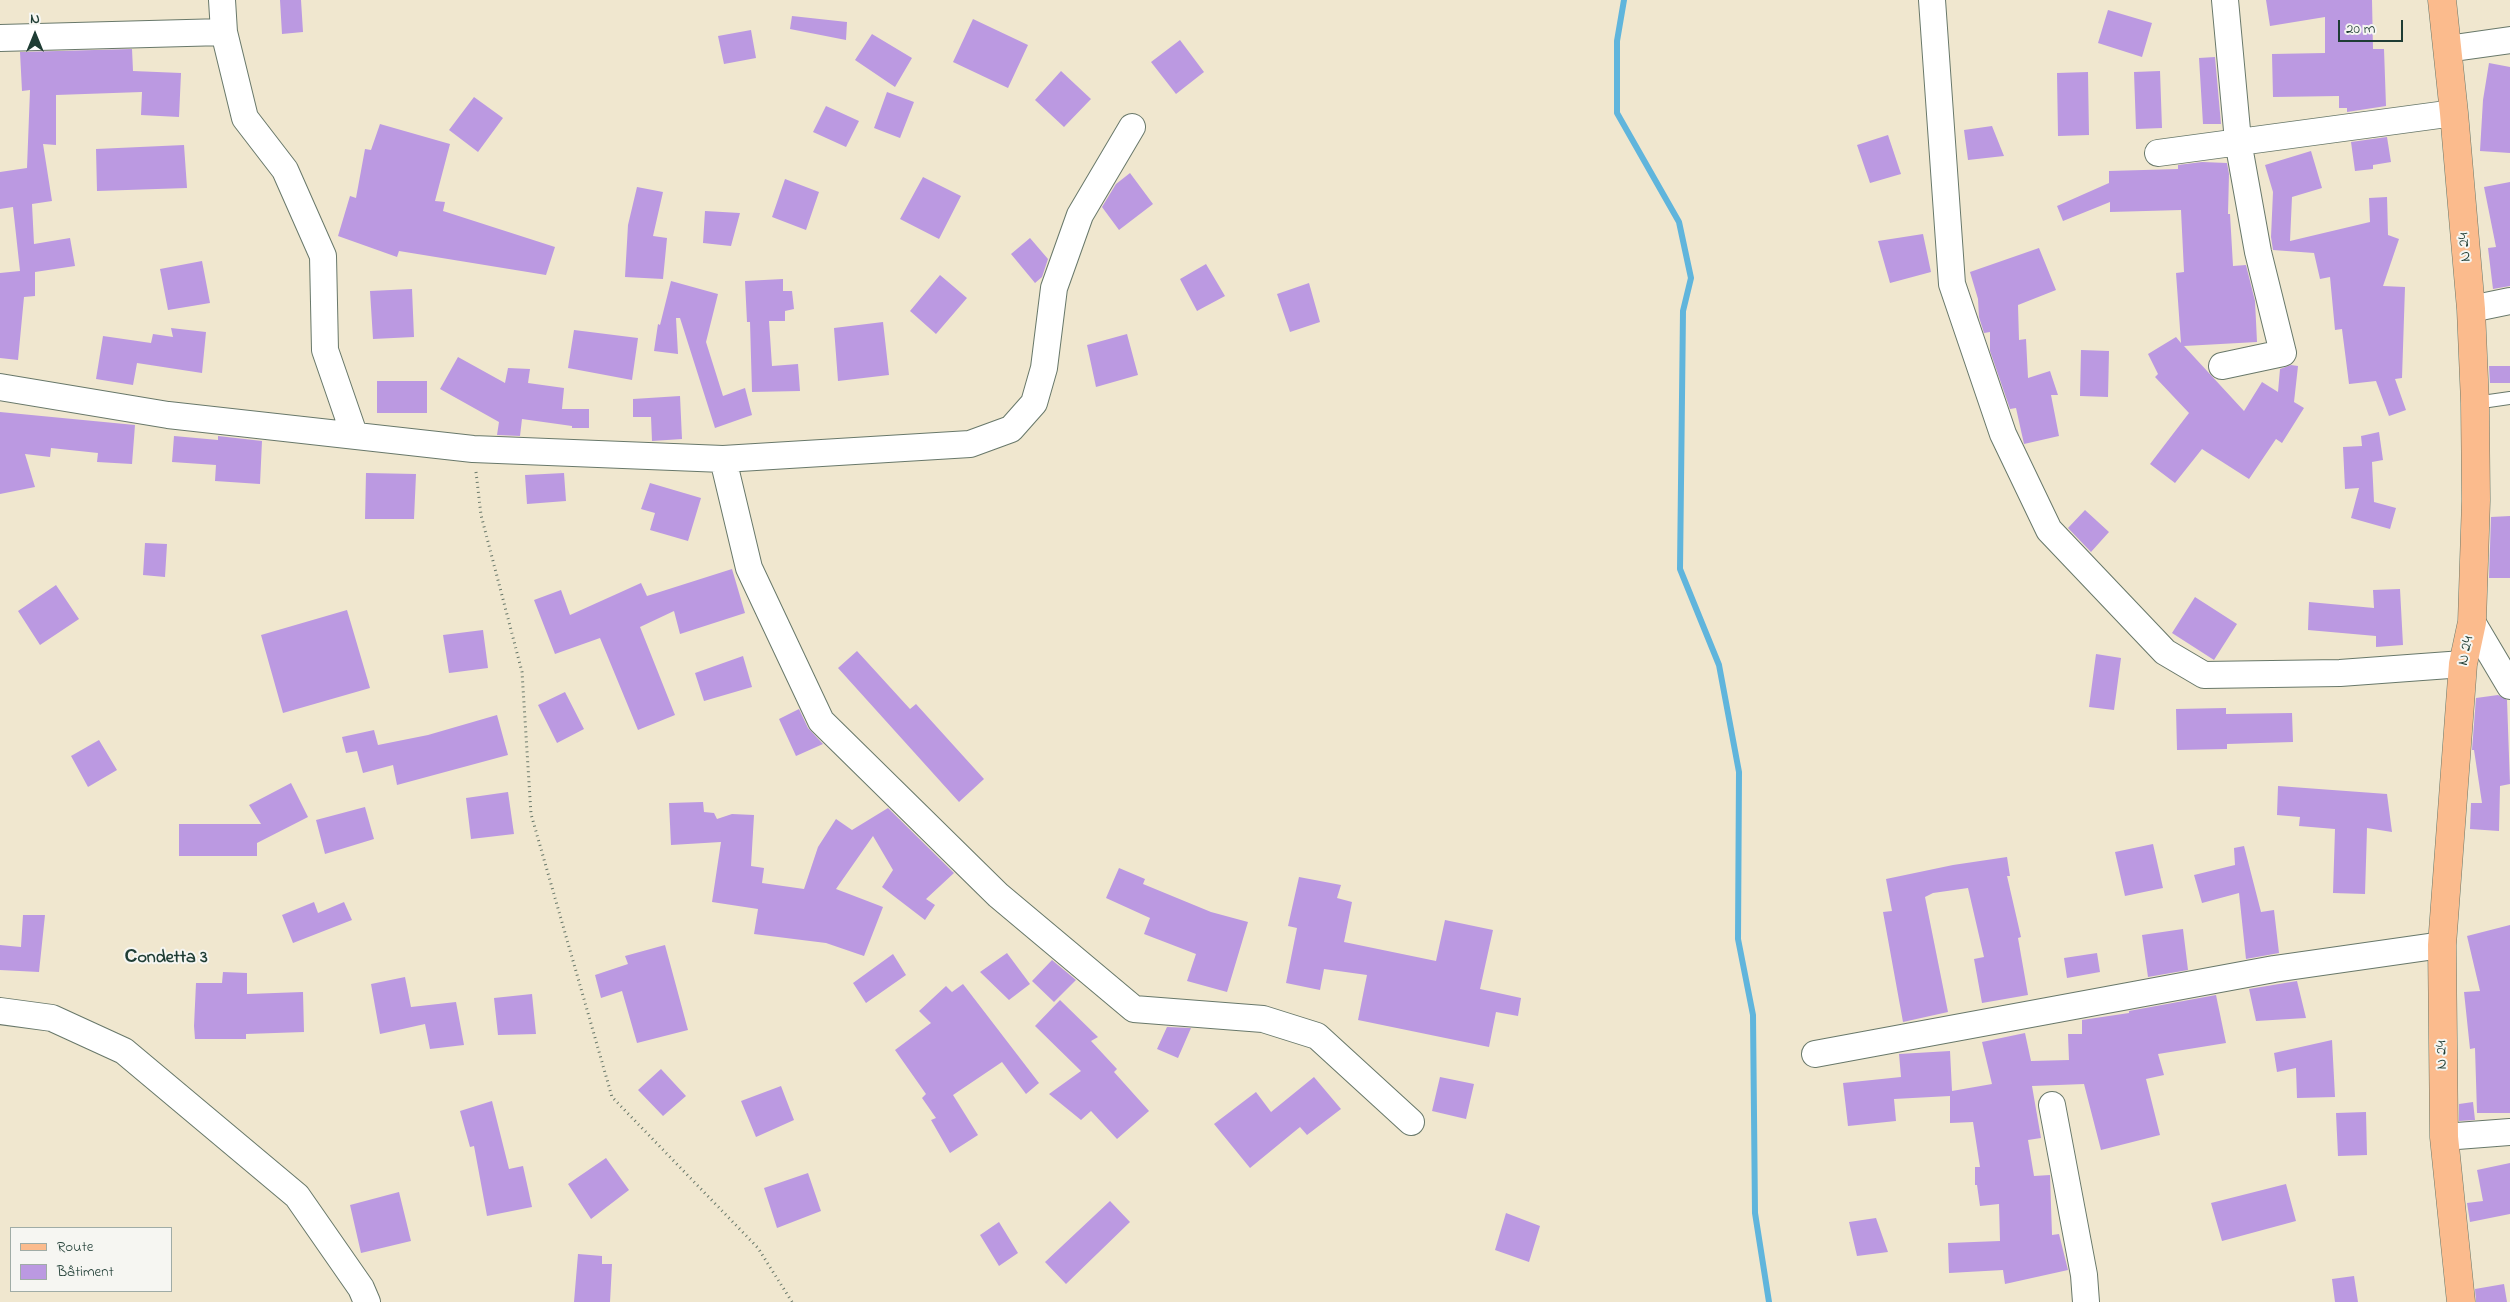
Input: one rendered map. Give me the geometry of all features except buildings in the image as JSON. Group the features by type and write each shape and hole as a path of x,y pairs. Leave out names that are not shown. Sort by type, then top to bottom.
{"main road":[{"name":"N 24","path":"2442,0 2471,310 2475,403 2476,500 2472,622 2463,664 2442,945 2444,1137 2462,1302"}],"street":[{"path":"222,0 224,32 245,118 284,170 323,256 325,350 354,434"},
{"path":"1932,0 1952,284 2003,434 2049,530 2165,652 2204,675 2340,673 2463,664"},
{"path":"2222,366 2283,353 2258,252 2238,141 2225,0"},
{"path":"0,38 224,32"},
{"path":"2447,49 2510,40"},
{"path":"2158,153 2454,113"},
{"path":"0,387 168,415 354,434 473,449 723,460 970,444 1011,429 1034,403 1044,368 1054,288 1080,215 1132,127"},
{"path":"2471,310 2510,300"},
{"path":"723,460 749,568 821,721 998,895 1134,1009 1263,1019 1317,1036 1411,1122"},
{"path":"2472,622 2510,686"},
{"path":"1814,1054 2274,969 2442,945"},
{"path":"0,1011 52,1018 124,1051 297,1196 361,1288 367,1302"},
{"path":"2052,1105 2084,1275 2086,1302"},
{"path":"2444,1137 2510,1132"}],"lane":[{"path":"2475,403 2510,398"}],"path":[{"path":"473,449 481,515 522,672 530,814 612,1097 758,1248 792,1302"}],"waterway":[{"path":"1624,0 1617,41 1617,113 1679,222 1691,278 1683,311 1680,569 1719,665 1739,772 1738,939 1753,1015 1755,1213 1769,1302"}],"district":[{"name":"Сondetta 3","path":"166,959"}]}
